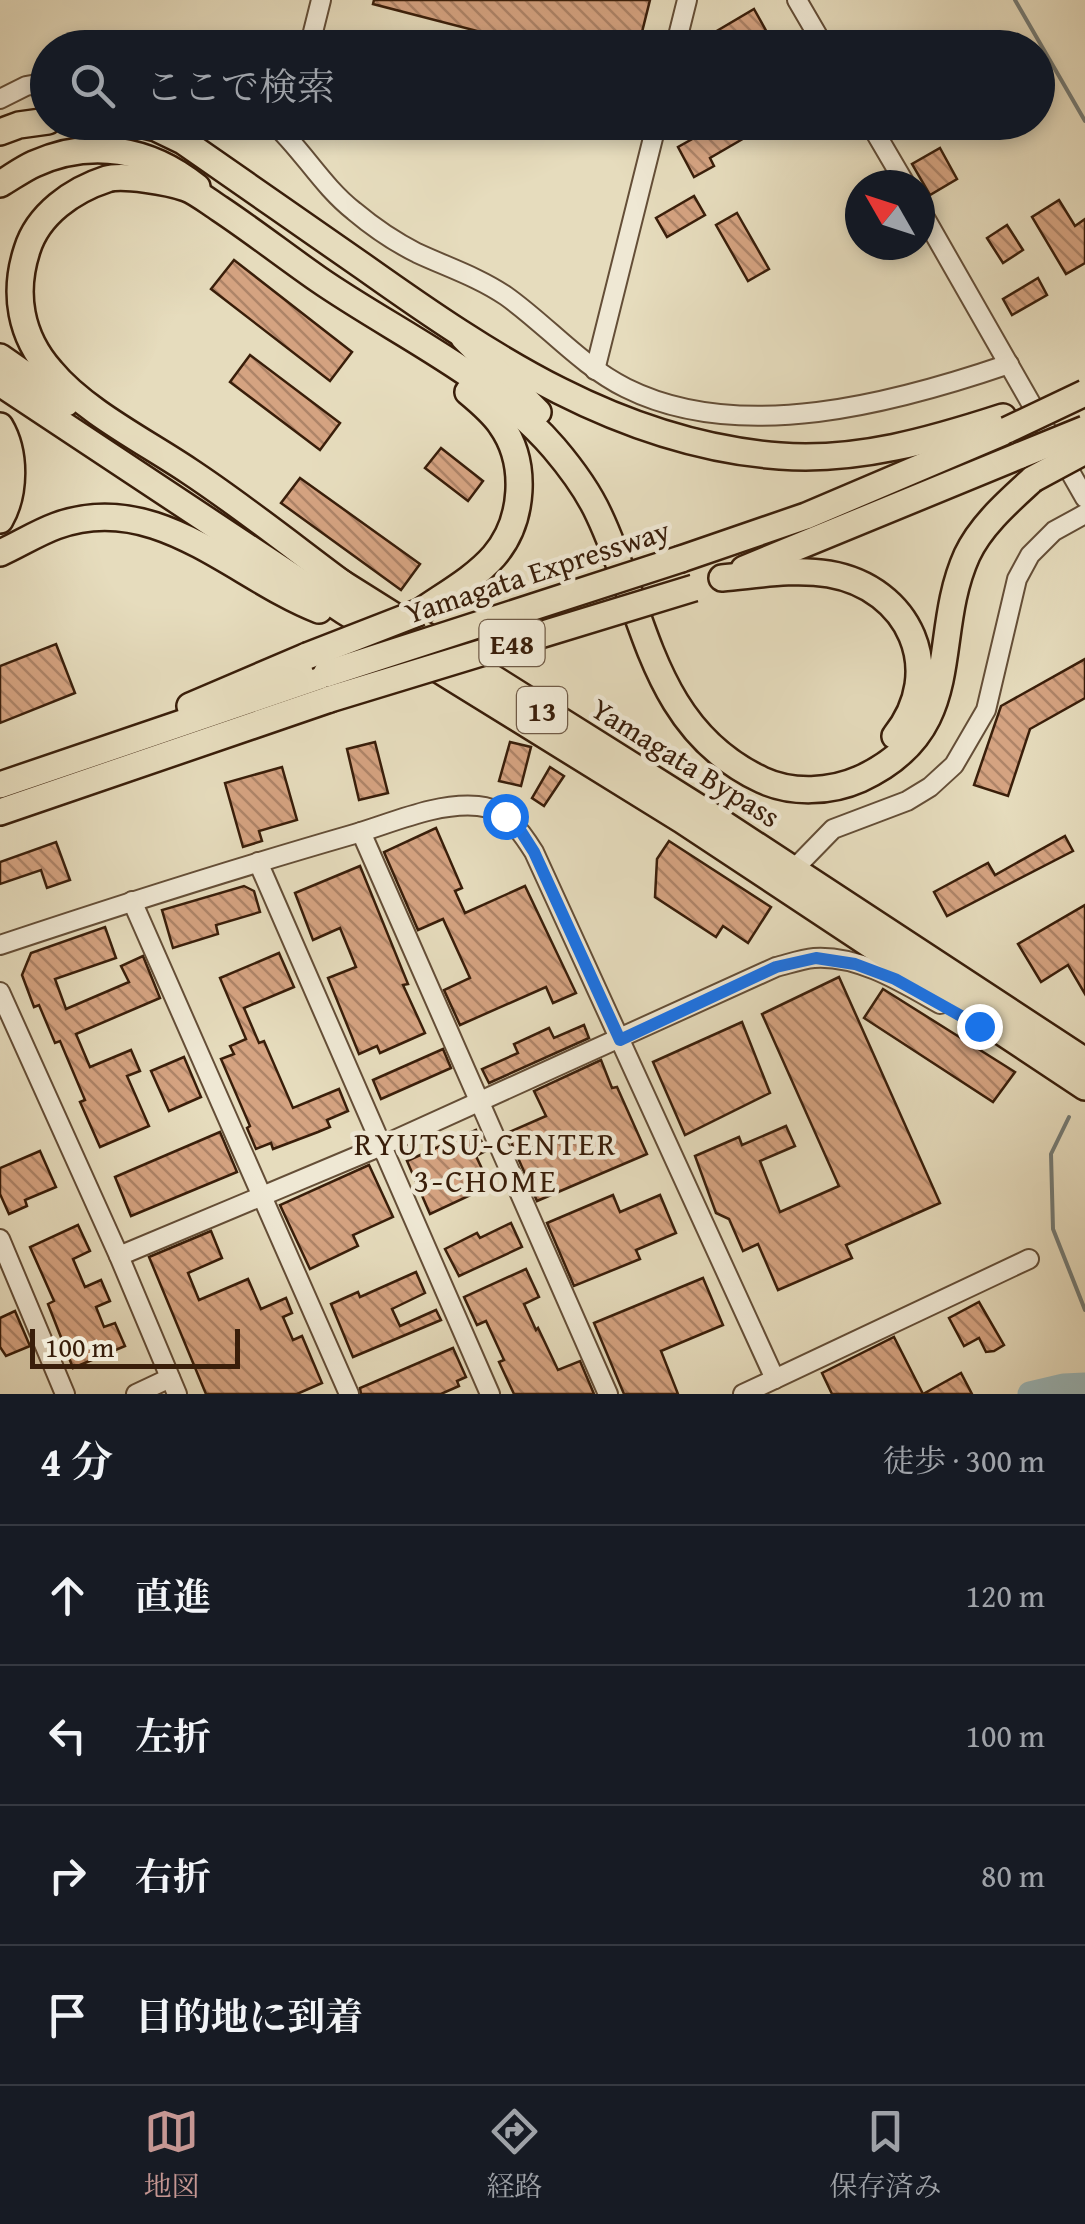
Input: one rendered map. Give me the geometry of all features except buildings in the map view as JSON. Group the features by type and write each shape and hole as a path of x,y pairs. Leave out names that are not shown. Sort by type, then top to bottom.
{"highway":[{"path":"0,132 30,124"},
{"path":"0,167 45,148 101,140"},
{"path":"140,140 179,152 246,185"},
{"path":"181,140 464,338 535,380 619,420 674,436 766,454 847,454 900,447 1005,424 1085,392"},
{"path":"0,184 35,164 64,155 98,150 120,152 148,157 174,168 240,222"},
{"path":"343,584 233,500 91,405 56,377 29,337 21,314 20,273 29,241 54,207 82,188 114,177 186,188 524,417 555,448 599,515 666,685 687,720 724,758 774,786 838,787 893,760 930,715 939,691 954,599 967,556 992,518 1033,480 1085,451"},
{"path":"464,338 558,434 584,470 622,536 688,697 725,741 762,764 804,774 853,764 875,754 893,738 916,700 918,646 907,624 873,590 829,574 790,571 722,578"},
{"path":"321,677 420,612 492,558 508,532 520,492 512,450 500,423 414,342"},
{"name":"Yamagata Bypass","path":"0,357 343,584 794,869 1083,1077"},
{"name":"Yamagata Bypass","path":"0,383 344,612 682,820 1083,1077"},
{"name":"Yamagata Expressway","path":"0,784 824,509 1005,424"},
{"path":"0,426 12,463 10,491 0,520"},
{"name":"Yamagata Expressway","path":"0,812 321,677 694,588 1085,428"},
{"path":"0,553 58,525 122,518 142,521 203,546 299,602 319,610 344,612"}],"street":[{"path":"312,30 320,0"},
{"path":"680,30 687,0"},
{"path":"797,0 814,30"},
{"path":"0,99 30,85"},
{"path":"291,140 308,166 354,211 414,252 478,279 508,297 595,370 626,388 672,406 715,414 788,414 871,404 929,392 1009,364"},
{"path":"595,370 652,140"},
{"path":"880,140 897,170"},
{"path":"935,235 1085,498"},
{"path":"794,869 833,828 906,801 930,787 954,765 986,710 1016,579 1030,556 1054,531 1085,514"},
{"path":"0,945 258,862 457,806 482,806 505,816 534,852 775,1380"},
{"path":"361,832 608,1394"},
{"path":"258,862 490,1394"},
{"path":"132,901 350,1394"},
{"path":"119,1256 620,1040 776,967 816,958 855,964 895,979 1083,1077"},
{"path":"0,992 174,1386 136,1394"},
{"path":"0,1238 65,1394"},
{"path":"742,1394 1029,1259"}],"waterway":[{"path":"1015,0 1032,30"},
{"path":"1055,69 1085,121"},
{"path":"1069,1117 1051,1154 1053,1229 1085,1310"},
{"path":"1030,1394 1085,1385"}],"district":[{"name":"RYUTSU-CENTER 3-CHOME","path":"486,1162"}],"route":[{"path":"505,816 534,852 620,1040 776,967 816,958 855,964 895,979 979,1026"}]}
